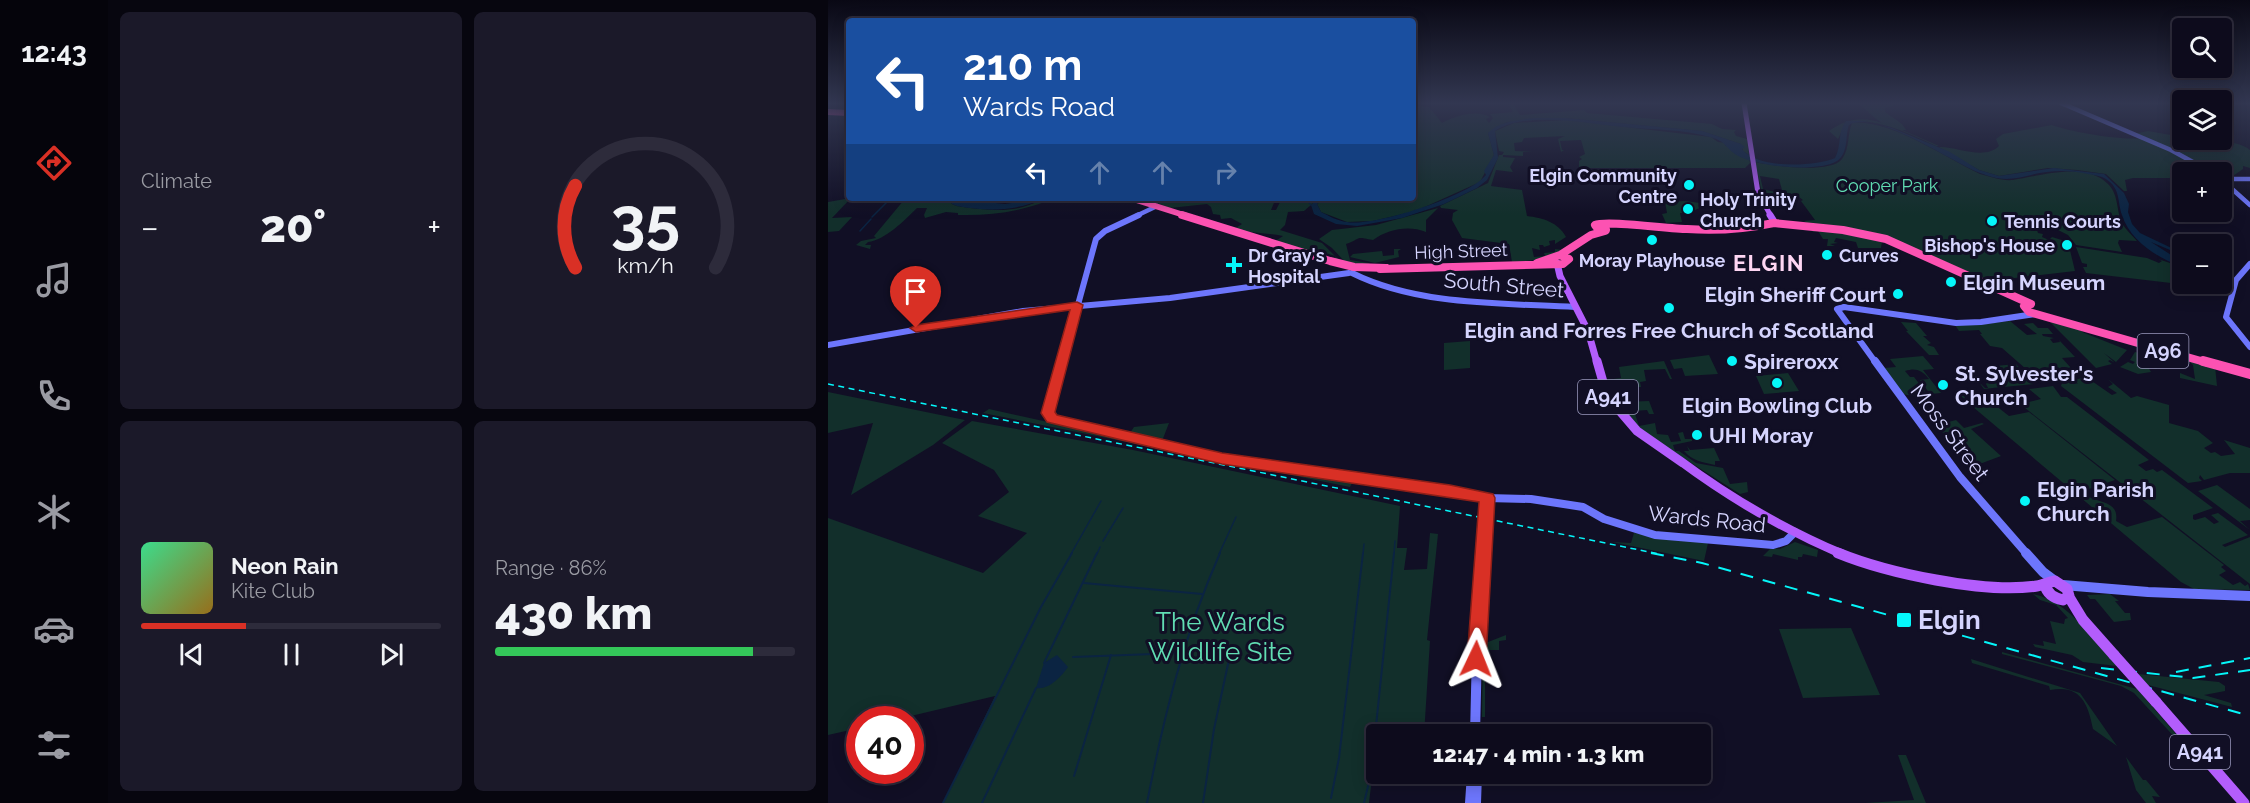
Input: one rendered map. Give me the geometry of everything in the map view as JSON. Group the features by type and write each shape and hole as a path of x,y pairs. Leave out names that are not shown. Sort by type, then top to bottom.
{"highway":[{"path":"1140,201 1354,271"},
{"path":"1591,235 1596,228 1610,227 1744,228 1779,224 1831,228 1893,242 2004,291 2026,306 2040,312"},
{"path":"1557,262 1591,235 1610,227"},
{"name":"High Street","path":"1354,271 1557,262 1567,260 1573,247"},
{"name":"High Street","path":"1354,271 1386,268"},
{"name":"A96","path":"2040,312 2135,343 2250,374"}],"main road":[{"path":"1750,140 1758,193 1770,215 1779,224"},
{"name":"A941","path":"1557,262 1560,276 1588,331 1604,389 1611,402 1637,431 1794,533 1813,543 1893,574 1926,582 2035,590 2051,585 2244,803"},
{"path":"2051,585 2069,596"},
{"name":"A941","path":"2069,596 2083,620"}],"street":[{"path":"2149,140 2193,162"},
{"path":"2232,180 2250,179"},
{"path":"2232,189 2250,205"},
{"path":"1077,305 1098,236 1157,206"},
{"path":"2250,264 2240,275 2231,292 2227,321 2250,347"},
{"path":"828,345 952,322 1077,305 1170,298 1354,271"},
{"name":"South Street","path":"1354,271 1374,284 1458,301 1575,307"},
{"name":"Wards Road","path":"1077,305 1048,415 1057,421 1222,458 1427,487 1487,498 1531,499 1583,507 1604,519 1655,535 1773,545 1786,541 1794,533"},
{"path":"2009,318 2026,306"},
{"name":"Moss Street","path":"2009,318 1952,323 1839,308 1839,313 1960,477 2051,585"},
{"path":"2009,318 2040,312"},
{"path":"1475,724 1478,606 1487,498"},
{"path":"2051,585 2250,596"},
{"path":"2069,596 2086,588"},
{"path":"1470,803 1473,784"},
{"path":"1475,784 1476,803"}],"green space":[{"path":"1416,140 1490,140 1494,155 1480,182 1416,211 1373,221 1347,222 1321,212 1317,204 1322,201 1416,201"},
{"path":"1497,140 1523,140 1514,143 1515,151 1534,152 1523,152 1523,156 1503,155 1503,157 1515,158 1510,167 1513,172 1496,170 1491,186 1522,190 1527,216 1550,222 1566,237 1555,244 1555,240 1549,241 1550,245 1544,247 1539,245 1540,250 1532,248 1534,257 1545,256 1544,253 1555,252 1555,249 1563,250 1572,244 1565,249 1558,253 1544,258 1512,262 1509,244 1462,238 1452,220 1453,213 1458,210 1440,206 1488,183 1499,155 1504,152 1499,151"},
{"path":"1581,140 1716,140 1726,143 1725,145 1734,153 1749,159 1750,163 1745,168 1579,168 1579,161 1582,159 1579,157 1585,154"},
{"path":"1730,140 1747,140 1749,155 1743,151 1741,144"},
{"name":"Cooper Park","path":"1848,140 1917,140 1980,174 2005,180 2049,173 2088,173 2099,177 2112,188 2122,223 2137,241 2119,240 2122,252 2076,245 2068,235 2054,228 2053,226 2058,224 2034,222 2038,233 2043,234 2042,237 2049,240 2052,237 2068,242 2075,271 1989,281 1893,239 1809,224 1804,221 1815,220 1801,201 1803,200 1779,190 1782,190 1779,179 1760,176 1763,189 1779,193 1784,197 1770,200 1763,197 1755,162 1801,168 1826,166 1836,164 1842,159"},
{"path":"1997,140 2172,140 2172,149 2166,146 2192,162 2172,162 2172,178 2125,180 2127,191 2124,191 2106,174 2077,170 2048,168 1999,176 1979,170 1939,147 1978,153 1993,150 1999,146"},
{"path":"2232,143 2245,146 2250,150 2250,168 2243,166 2243,169 2232,177 2232,162 2197,162 2174,150 2232,150"},
{"path":"846,199 848,201 832,218 852,217 839,231 828,232 828,202"},
{"path":"903,201 950,201 957,206 996,210 1019,208 1047,201 1008,212 983,215 958,215 958,213 946,212 925,218 927,208 917,208 888,234 868,242 865,245 871,245 870,249 856,245 861,241 876,238 874,236"},
{"path":"1152,201 1275,201 1271,210 1276,210 1280,201 1316,201 1304,211 1288,212 1285,225 1280,230 1322,243 1335,256 1313,249 1313,247 1306,252 1274,242 1283,236 1234,229 1242,224 1231,218 1221,219 1220,215 1213,214 1211,207 1207,204 1170,208"},
{"path":"1685,201 1708,204 1688,216 1680,213 1682,222 1666,223 1662,214 1667,213 1665,202"},
{"path":"1438,208 1426,220 1426,232 1399,229 1373,240 1360,238 1346,244 1350,260 1369,263 1371,266 1346,263 1332,248 1319,239 1332,230 1376,225"},
{"path":"1821,228 1882,241 1881,248 1858,248 1856,242 1836,238 1834,242 1838,243 1830,244 1835,246 1827,246 1828,239 1823,239 1818,231 1813,232 1811,229"},
{"path":"2076,247 2147,258 2159,263 2162,261 2158,259 2172,264 2172,283 2086,273 2083,267 2087,267 2087,264 2082,263"},
{"path":"1394,249 1401,249 1398,251 1399,257 1375,263 1350,257 1353,254 1382,251 1383,256 1394,255"},
{"path":"2048,320 2083,330 2082,332 2127,350 2116,362 2104,353 2115,363 2110,360 2108,361 2112,364 2096,368"},
{"path":"2010,321 2027,335 2037,334 2024,324 2033,323 2038,328 2048,328 2053,334 2042,334 2043,336 2054,338 2050,339 2053,343 2060,342 2059,340 2075,357 2062,358 2071,368 2061,367 2070,375 2057,379 2051,374 2045,375 2050,380 2041,382 2002,348 1990,346 1979,330 1959,331 1955,325"},
{"path":"1901,322 1916,323 1927,336 1923,336 1931,343 1927,345 1934,347 1939,355 1929,355 1906,331 1908,331"},
{"path":"1470,341 1470,368 1444,370 1444,343"},
{"path":"2138,347 2215,366 2217,386 2180,378 2180,373 2195,379 2193,365 2190,362 2147,350 2145,352"},
{"path":"2135,352 2157,358 2155,364 2157,369 2148,367 2151,372 2138,374 2120,367 2128,362 2133,364 2135,362 2130,360"},
{"path":"1709,355 1718,374 1685,376 1682,368 1674,369 1670,360"},
{"path":"1923,356 1934,369 1923,370 1941,393 1930,394 1920,380 1929,379 1918,370 1905,371 1910,377 1914,377 1928,395 1910,395 1900,392 1884,368 1896,367 1890,359"},
{"path":"1664,361 1672,379 1665,369 1644,370 1646,381 1640,382 1641,387 1630,387 1628,381 1624,382 1625,386 1615,387 1616,391 1608,390 1606,380 1621,378 1619,367"},
{"path":"2016,364 2034,384 2004,387 1997,382 2001,387 1984,389 1979,382 1988,388 1986,384 1988,381 1985,380 1995,378 1985,367"},
{"name":"Elgin Bowling Club","path":"1788,373 1799,391 1764,394 1756,376"},
{"path":"2086,377 2112,395 2117,393 2108,387 2113,384 2108,379 2131,398 2137,396 2169,405 2169,423 2198,431 2213,443 2204,448 2211,453 2215,452 2221,456 2235,454 2224,440 2250,448 2250,473 2230,473 2204,480 2200,475 2199,478 2202,481 2188,483 2061,386 2062,383 2072,381 2078,384 2074,380"},
{"path":"2053,386 2061,397 2067,397 2149,460 2138,465 2146,471 2162,470 2213,508 2193,515 2193,519 2205,517 2214,524 2219,522 2211,515 2218,513 2248,535 2222,545 2225,547 2250,537 2250,584 2020,404 2041,399 2029,389"},
{"path":"828,392 965,420 933,445 851,495 873,423 828,433"},
{"path":"1981,394 2009,416 2029,412 2115,480 2089,489 2089,497 2112,507 2115,510 2116,521 2127,527 2162,517 2224,565 2221,567 2226,571 2219,575 2233,585 2240,582 2245,586 2248,584 2250,590 2194,589 2181,582 1961,396"},
{"path":"1617,396 1623,397 1625,402 1649,401 1654,414 1649,414 1647,410 1634,411 1639,426 1655,423 1657,434 1668,435 1671,442 1681,441 1678,433 1683,432 1685,439 1692,439 1692,441 1673,445 1675,451 1679,451 1696,463 1723,468 1730,484 1747,482 1748,492 1740,494 1641,431 1613,400"},
{"path":"989,409 1220,460 1354,479 1350,487 983,413"},
{"path":"1956,420 1964,428 1984,424 1971,429 2001,456 1969,468 1937,425"},
{"name":"The Wards Wildlife Site","path":"972,421 1133,450 1400,506 1397,548 1407,548 1404,570 1427,569 1430,533 1438,534 1427,640 1430,641 1425,724 1366,724 1366,784 1371,784 1369,803 943,803 995,696 924,713 924,706 846,706 846,731 828,735 828,518 983,573 1027,533 978,516 1009,492 994,470 942,443"},
{"path":"1169,423 1162,441 1130,433 1134,427"},
{"path":"1687,446 1690,450 1714,448 1720,461 1715,461 1715,465 1694,459 1684,451 1689,451"},
{"path":"2217,485 2250,509 2250,520 2240,521 2250,530 2198,491"},
{"path":"1634,533 1708,543 1704,561 1612,542 1631,543"},
{"path":"1795,542 1818,550 1817,557 1803,554 1802,557 1798,557 1798,560 1773,554 1772,557 1763,556 1771,548 1780,549"},
{"path":"2033,594 2046,598 2070,613 2117,666 2083,662 2072,655 2035,647 2033,644 2044,646 2043,641 2056,644 2050,621 2064,624 2065,619 2068,618 2056,605 2040,600"},
{"path":"2110,594 2119,601 2115,601 2125,613 2130,613 2131,620 2114,622 2095,599 2090,599 2087,595"},
{"path":"1851,628 1880,695 1803,698 1779,629"},
{"path":"1506,635 1506,640 1499,641 1499,650 1489,650 1488,658 1485,659 1485,717 1482,717 1483,644"},
{"path":"2002,652 2137,689 2182,741 2179,742 2134,693 2121,686 2002,654"},
{"path":"1971,659 2080,693 2117,746 2093,729 2089,712 2076,693 2061,689 2050,690 2049,686 1972,663"},
{"path":"2138,674 2219,682 2225,686 2225,691 2204,695 2231,703 2232,707 2148,685"},
{"path":"1898,755 1906,755 1926,803 1865,803 1914,800"},
{"path":"2126,757 2143,780 2146,780 2160,797 2152,796 2156,803 2146,803 2136,790"}],"water":[{"path":"1490,140 1496,140 1498,158 1487,180 1477,188 1444,204 1402,218 1357,226 1336,224 1314,214 1311,205 1316,201 1322,201 1317,204 1321,212 1347,222 1377,220 1397,215 1439,202 1473,186 1486,175 1484,171 1494,155"},
{"path":"1730,140 1741,144 1745,147 1742,149 1749,155 1760,160 1800,164 1835,158 1839,140 1846,140 1841,158 1828,165 1816,167 1786,167 1744,159 1720,141"},
{"path":"1917,140 1950,152 1979,170 1999,176 2054,168 2104,174 2124,193 2129,204 2128,212 2132,224 2140,233 2172,248 2172,251 2151,242 2172,256 2172,263 2146,247 2131,233 2122,215 2116,191 2104,178 2062,171 2011,179 1980,173"},
{"path":"950,201 1005,204 1038,201 1024,206 991,210 952,204"},
{"path":"1057,655 1068,667 1050,685 1036,688 1044,663"}],"waterway":[{"path":"872,217 888,201"},
{"path":"1308,201 1311,205"},
{"path":"860,231 871,219"},
{"path":"1071,554 1101,501"},
{"path":"1103,541 1123,508"},
{"path":"1219,554 1236,517"},
{"path":"1394,554 1395,541"},
{"path":"1363,554 1364,544"},
{"path":"1097,554 1100,547"},
{"path":"943,803 1041,607 1072,553"},
{"path":"1044,663 1097,553"},
{"path":"1147,803 1176,676 1196,614 1220,553"},
{"path":"1331,798 1339,758 1363,553"},
{"path":"1364,803 1371,774 1394,553"},
{"path":"1084,583 1202,594"},
{"path":"1111,656 1180,653"},
{"path":"1203,803 1214,729 1230,655"},
{"path":"1073,657 1111,656"},
{"path":"1074,776 1111,656"},
{"path":"982,803 1036,688"}],"railway":[{"path":"828,384 1659,554"},
{"path":"1651,553 1702,563 2250,716"},
{"path":"2176,672 2250,658"},
{"path":"2101,668 2193,678 2250,670"}],"place":[{"name":"Elgin Community Centre","path":"1689,185"},
{"name":"Holy Trinity Church","path":"1688,209"},
{"name":"Tennis Courts","path":"1992,221"},
{"name":"Moray Playhouse","path":"1652,240"},
{"name":"Bishop's House","path":"2067,245"},
{"name":"Curves","path":"1827,255"},
{"name":"Dr Gray's Hospital","path":"1234,265"},
{"name":"Elgin Museum","path":"1951,282"},
{"name":"Elgin Sheriff Court","path":"1898,294"},
{"name":"Elgin and Forres Free Church of Scotland","path":"1669,308"},
{"name":"Spireroxx","path":"1732,361"},
{"name":"Elgin Bowling Club","path":"1777,383"},
{"name":"St. Sylvester's Church","path":"1943,385"},
{"name":"UHI Moray","path":"1697,435"},
{"name":"Elgin Parish Church","path":"2025,501"},
{"name":"Elgin","path":"1904,620"}],"district":[{"name":"ELGIN","path":"1769,263"}],"route":[{"path":"916,328 1077,305 1048,413 1052,419 1222,458 1487,498 1476,659"}]}
